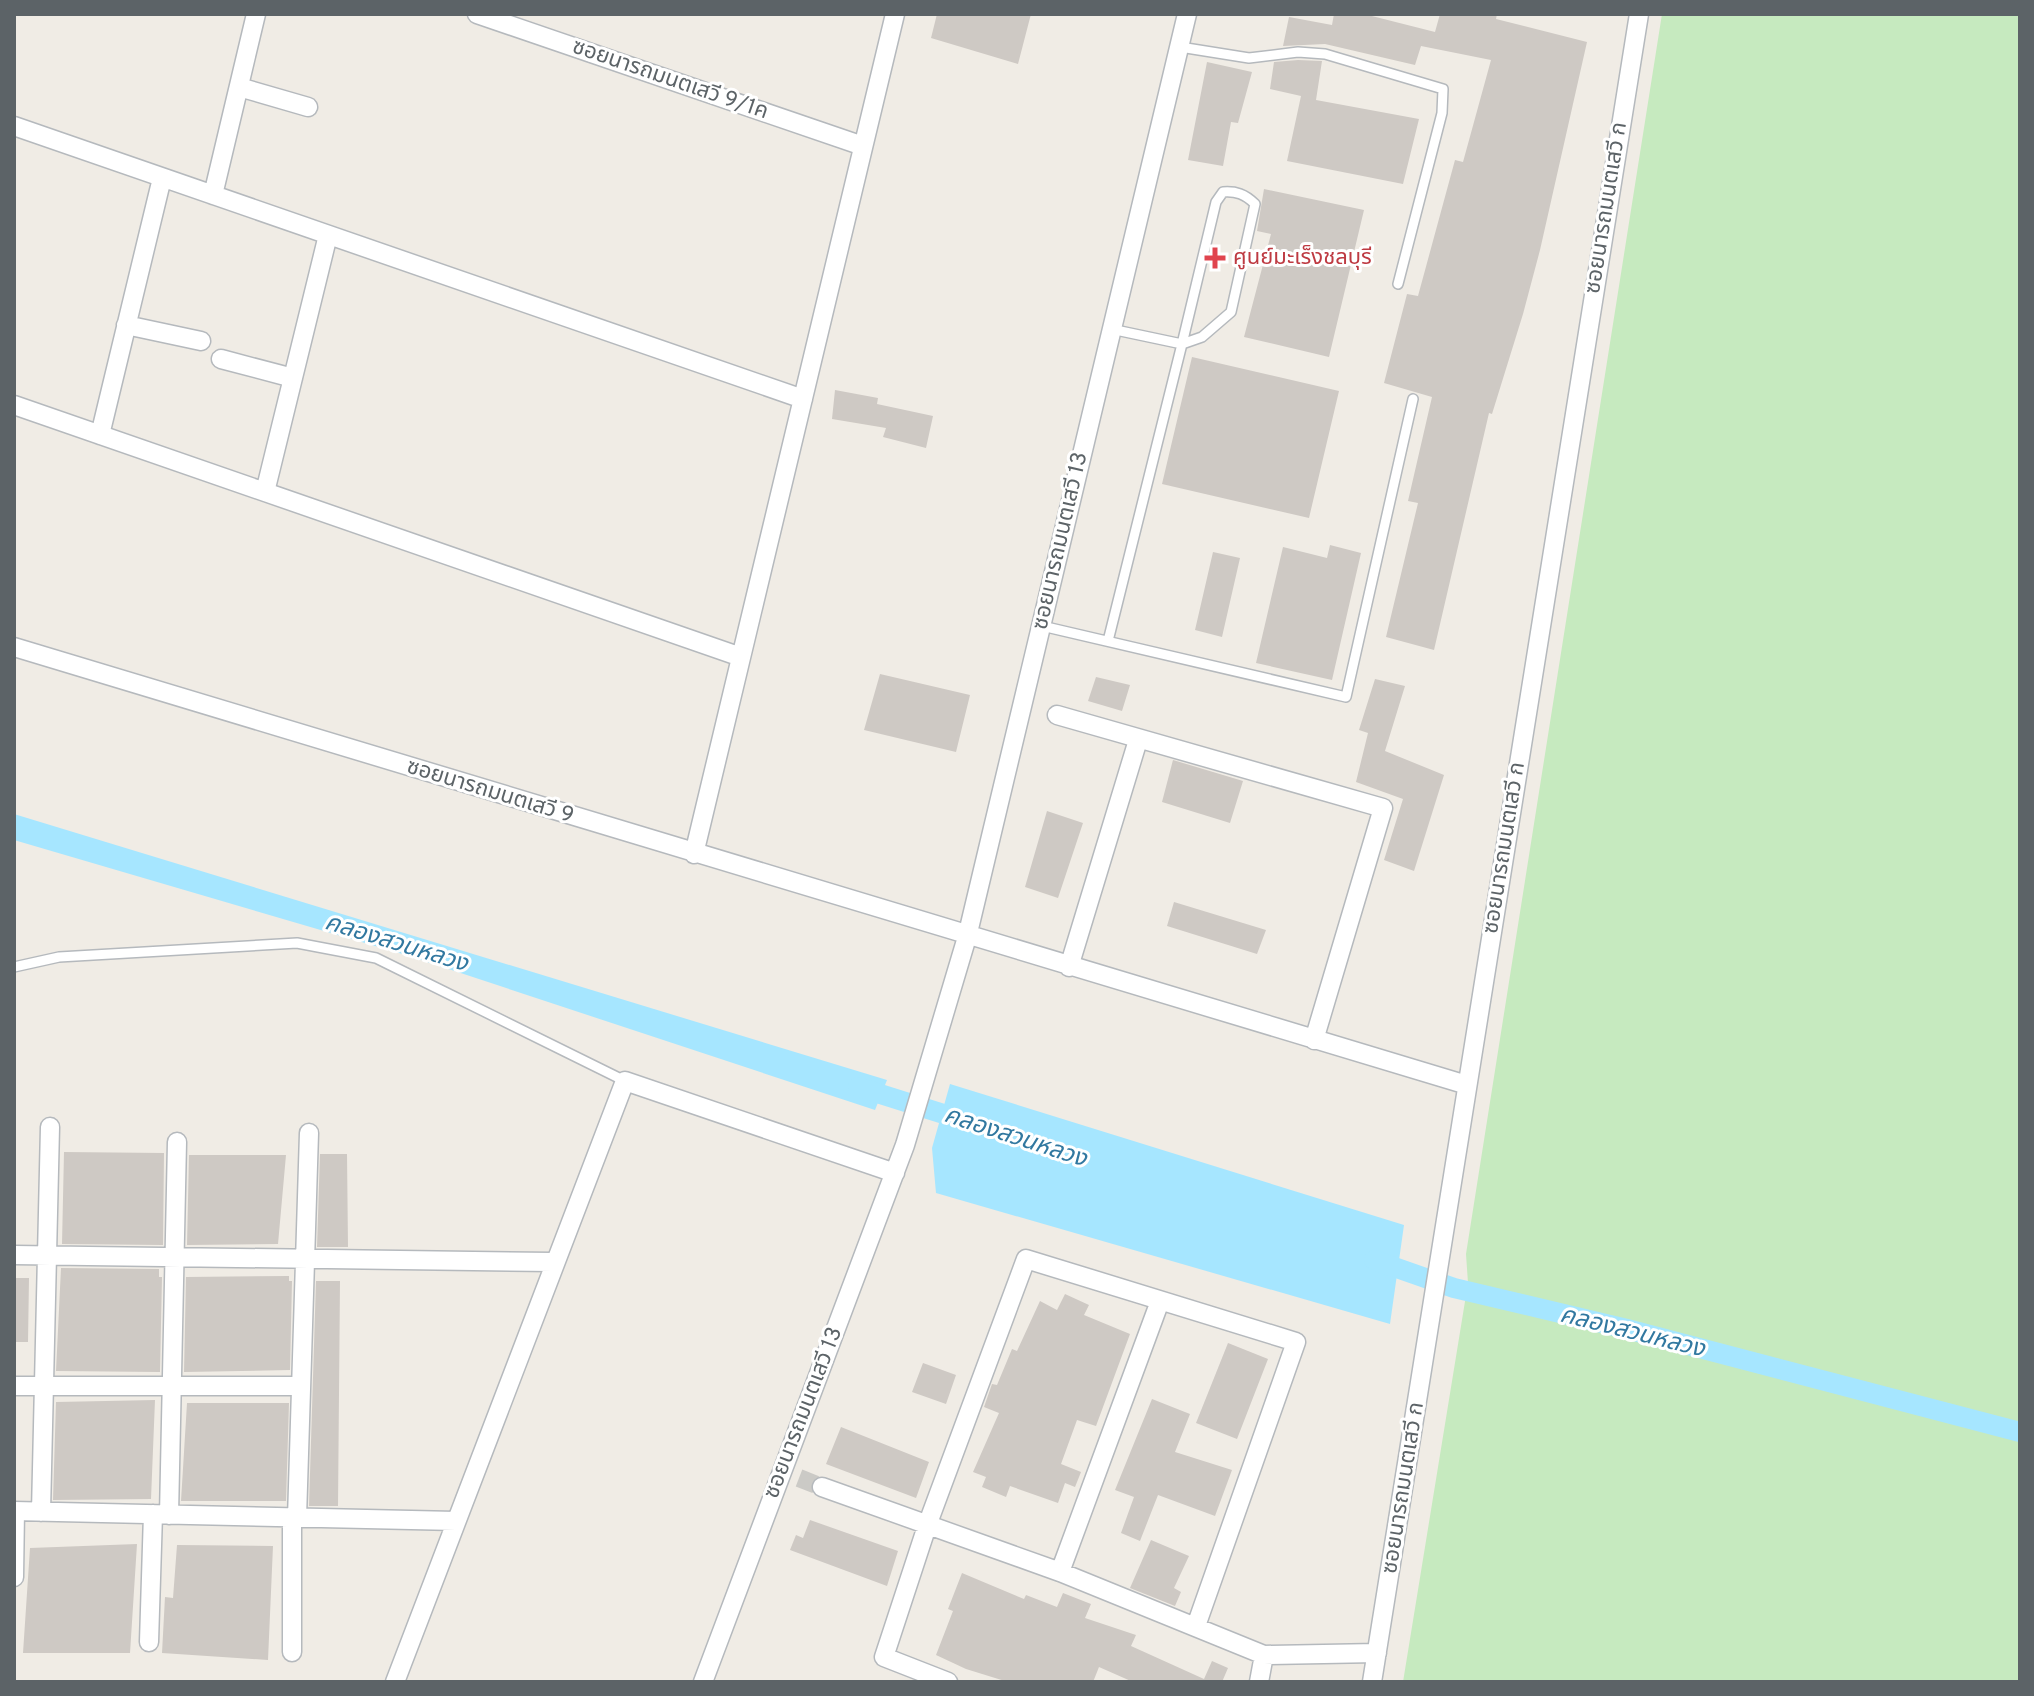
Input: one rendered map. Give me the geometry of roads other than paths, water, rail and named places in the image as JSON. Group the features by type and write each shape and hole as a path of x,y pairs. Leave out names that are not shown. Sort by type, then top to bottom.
{"street":[{"path":"213,195 256,14"},
{"name":"ซอยนารถมนตเสวี 9/1ค","path":"477,14 863,146"},
{"path":"694,854 895,14"},
{"name":"ซอยนารถมนตเสวี 13","path":"703,1682 790,1475 905,1145 967,937 1187,14"},
{"name":"ซอยนารถมนตเสวี ก","path":"1372,1682 1639,14"},
{"path":"239,87 308,107"},
{"path":"14,126 803,399"},
{"path":"100,435 162,178"},
{"path":"265,492 328,235"},
{"path":"126,325 201,341"},
{"path":"221,359 293,378"},
{"path":"14,405 741,657"},
{"name":"ซอยนารถมนตเสวี 9","path":"14,647 967,937 1467,1085"},
{"path":"1057,715 1383,808 1314,1040"},
{"path":"1069,967 1138,740"},
{"path":"395,1682 553,1262 625,1081 895,1173"},
{"path":"41,1512 50,1127"},
{"path":"292,1652 309,1133"},
{"path":"149,1642 173,1386 177,1142"},
{"path":"14,1255 553,1262"},
{"path":"948,1682 884,1657 928,1523 1026,1259 1296,1342 1196,1626"},
{"path":"1060,1572 1160,1301"},
{"path":"14,1386 301,1386"},
{"path":"822,1487 1060,1572 1264,1655 1377,1653"},
{"path":"14,1577 15,1511 456,1521"},
{"path":"1259,1682 1264,1655"}],"lane":[{"path":"1180,47 1249,58 1298,52 1325,54 1443,89 1442,113 1398,284"},
{"path":"1108,641 1182,344 1216,202 1223,192 1247,195 1256,209 1231,312 1202,337 1182,344 1111,329"},
{"path":"1042,626 1346,697 1413,399"},
{"path":"14,967 59,957 297,943 376,958 625,1081"}],"water":[{"path":"14,814 887,1080 875,1110 406,955 14,840"},
{"path":"950,1084 1404,1225 1390,1324 936,1193 932,1148"}],"waterway":[{"name":"คลองสวนหลวง","path":"858,1087 969,1122"},
{"name":"คลองสวนหลวง","path":"1374,1260 1454,1288 1627,1329 2020,1432"}],"tunnel":[{"path":"799,1478 822,1487"}],"place":[{"name":"ศูนย์มะเร็งชลบุรี","path":"1215,258"}]}
